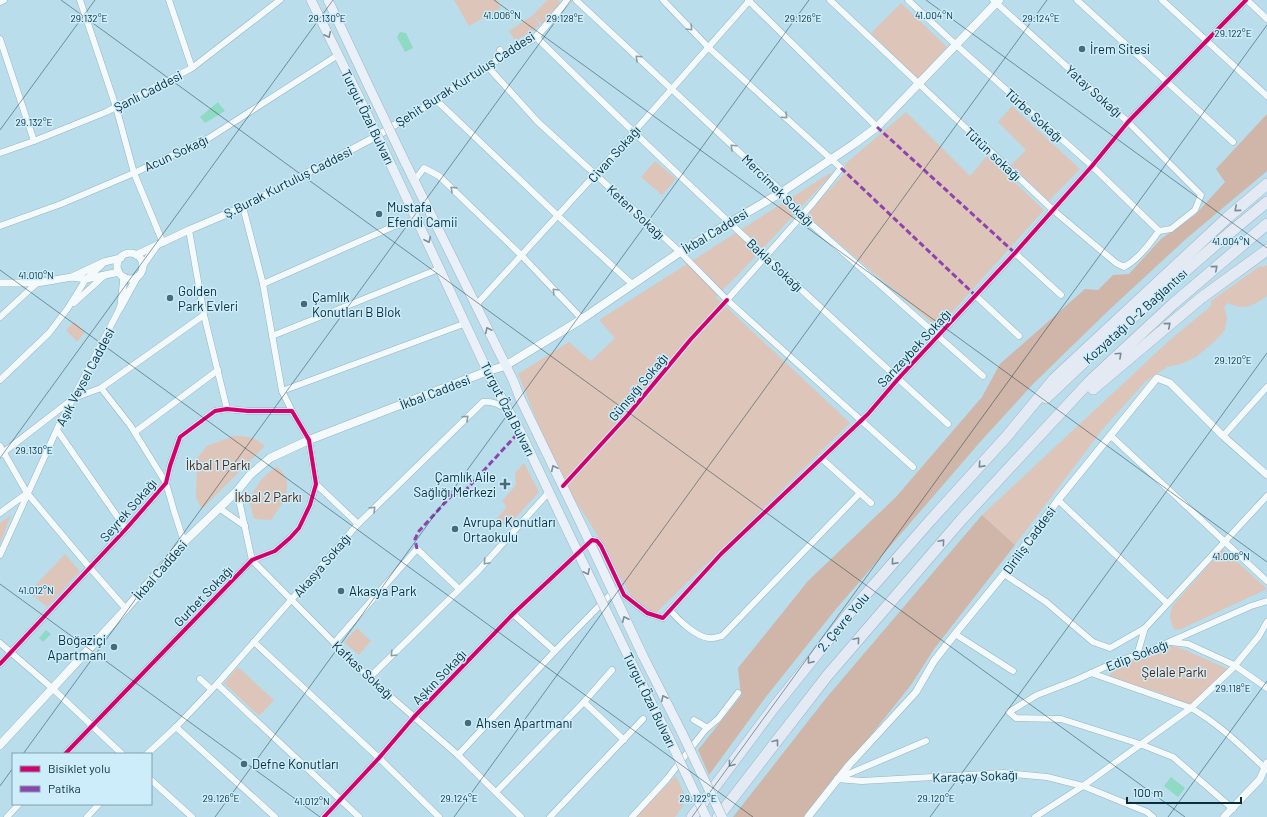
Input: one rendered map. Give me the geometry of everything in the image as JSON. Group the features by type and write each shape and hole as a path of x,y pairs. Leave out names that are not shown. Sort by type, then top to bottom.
{"highway":[{"path":"1007,436 1054,379 1227,218 1267,184"},
{"name":"Kozyatağı O-2 Bağlantısı","path":"1007,436 1077,368 1152,300 1225,236 1267,202"},
{"name":"Kozyatağı O-2 Bağlantısı","path":"1023,453 1090,381 1173,304 1267,224"},
{"path":"1023,453 1100,382 1201,298 1267,250"},
{"name":"2. Çevre Yolu","path":"692,817 774,706 853,609 1007,436"},
{"name":"2. Çevre Yolu","path":"718,817 827,676 962,519 1023,453"}],"main road":[{"name":"Turgut Özal Bulvarı","path":"311,0 418,218 488,371 550,492 706,817"},
{"name":"Turgut Özal Bulvarı","path":"328,0 583,528 642,654 722,817"},
{"name":"İkbal Caddesi","path":"0,745 126,609 184,542 237,491 250,475 270,458 309,440 488,371 505,366 582,319 680,252 782,192 877,127 996,1"}],"street":[{"path":"0,2 4,0"},
{"path":"80,0 116,107 134,173 160,244"},
{"path":"169,0 192,68"},
{"name":"Şanlı Caddesi","path":"0,153 34,142 116,107 192,68 272,3 280,0"},
{"name":"Şehit Burak Kurtuluş Caddesi","path":"375,137 436,100 486,66 502,53 536,36 568,0"},
{"name":"Mercimek Sokağı","path":"576,0 782,192 801,215 983,376"},
{"path":"663,0 709,48 842,168 728,300"},
{"path":"749,0 877,127"},
{"name":"Civan Sokağı","path":"476,306 709,48 749,0"},
{"name":"Tütün sokağı","path":"830,0 1052,210 1116,263 1124,267 1133,263 1159,231"},
{"name":"Türbe Sokağı","path":"908,0 956,45 1092,166 1159,231"},
{"path":"1077,0 1233,142"},
{"path":"1162,0 1267,96"},
{"path":"1246,0 1267,19"},
{"name":"Sarızeybek Sokağı","path":"574,556 592,540 597,541 624,595 647,613 663,618 721,554 861,421 1015,253 1092,166 1128,122 1246,0"},
{"name":"Yatay Sokağı","path":"996,1 1128,122 1201,195 1195,210 1171,229 1159,231"},
{"name":"Bakla Sokağı","path":"536,36 633,133 948,424"},
{"path":"0,39 34,142"},
{"name":"Acun Sokağı","path":"0,226 61,204 134,173 209,138 338,55"},
{"name":"Keten Sokağı","path":"486,66 538,122 680,252 728,300 913,467"},
{"path":"436,100 632,284"},
{"name":"Ş.Burak Kurtuluş Caddesi","path":"160,244 243,207 375,137"},
{"path":"415,180 424,168 439,176 522,256 582,319"},
{"path":"243,207 263,284 282,391 309,440"},
{"path":"263,284 392,227 418,218"},
{"path":"189,230 204,315 227,409"},
{"path":"0,284 37,283 72,277 104,262 121,258 128,254 136,254 160,244"},
{"path":"143,265 160,244"},
{"path":"1015,253 1061,295"},
{"path":"72,277 86,279 106,274 121,274 131,279 137,277 142,272 143,265 142,260 136,254"},
{"path":"121,258 118,264 121,274"},
{"path":"0,380 49,334 68,308 86,279 104,262"},
{"path":"272,336 441,268"},
{"path":"68,308 106,274"},
{"name":"Aşık Veysel Caddesi","path":"120,308 121,274"},
{"name":"Aşık Veysel Caddesi","path":"0,555 57,430 137,277"},
{"path":"0,317 37,283"},
{"path":"976,296 1019,336"},
{"path":"126,609 27,493 1,451 74,398 101,388 204,315"},
{"path":"282,391 466,323"},
{"path":"134,432 218,370"},
{"name":"Diriliş Caddesi","path":"808,817 838,779 916,692 934,661 1004,574 1058,500 1157,378 1170,383 1223,436 1267,475"},
{"path":"1223,436 1267,387"},
{"path":"101,388 134,432 166,483 184,542"},
{"name":"Akasya Sokağı","path":"148,753 176,727 217,684 358,524 483,402 490,401 497,403 508,411"},
{"name":"Seyrek Sokağı","path":"0,664 11,654 126,529 166,483 180,437 215,411 227,409 248,411 292,411"},
{"path":"57,430 126,529"},
{"path":"1111,436 1225,540 1267,581"},
{"name":"Gurbet Sokağı","path":"67,753 252,560 275,551 298,528 310,505 316,484 309,440"},
{"path":"821,458 871,503"},
{"path":"316,484 358,524"},
{"path":"237,491 252,560"},
{"path":"369,678 478,571 550,492"},
{"path":"0,513 27,493"},
{"path":"670,610 681,622 699,634 709,638 722,636 860,493"},
{"path":"1004,574 1046,602 1093,642 1110,648 1145,628 1267,496"},
{"path":"1058,500 1167,603"},
{"path":"219,508 245,526"},
{"path":"334,643 417,549 459,589"},
{"name":"Aşkın Sokağı","path":"324,817 379,758 414,717 513,614 574,556"},
{"name":"Kafkas Sokağı","path":"252,560 369,678 458,756 521,817"},
{"path":"458,756 555,651 619,585"},
{"name":"Edip Sokağı","path":"1140,744 1061,719 1016,718 1009,712 1037,695 1118,661 1170,642 1251,606 1267,601"},
{"path":"513,614 555,651"},
{"path":"1035,817 1083,786 1191,708 1235,666 1259,636 1267,622"},
{"path":"1137,655 1145,628"},
{"path":"955,634 1013,671"},
{"path":"254,642 440,817"},
{"path":"1170,642 1188,644 1235,666 1267,688"},
{"path":"0,644 52,688 121,753"},
{"path":"496,792 584,702 612,670"},
{"path":"1091,673 1191,708 1205,716 1229,734 1266,766 1264,779 1224,817"},
{"path":"200,679 212,689"},
{"path":"217,684 359,817"},
{"path":"632,817 667,779 705,730 718,720 738,693"},
{"path":"584,702 624,740"},
{"path":"550,817 643,719"},
{"path":"694,720 706,727 705,730"},
{"path":"176,727 275,817"},
{"path":"838,779 869,764 926,741"},
{"path":"1140,744 1173,757 1233,809"},
{"name":"Karaçay Sokağı","path":"838,779 862,781 1004,773 1047,777 1083,786 1147,812 1153,817"},
{"path":"152,781 192,817"},
{"path":"8,817 18,805"},
{"path":"88,817 98,805"}],"green space":[{"path":"454,0 497,0 501,8 469,26"},
{"path":"547,0 558,0 562,4 542,24 533,15"},
{"path":"901,3 947,47 918,79 871,33"},
{"path":"533,15 540,25 516,41 509,31"},
{"path":"1012,106 1080,169 1049,201 1011,165 1026,150 998,122"},
{"path":"906,112 970,176 987,156 1044,210 938,328 806,215 846,172 845,164"},
{"path":"655,161 676,179 662,195 641,177"},
{"path":"830,173 831,175 716,297 850,423 655,614 633,599 598,536 559,475 518,374 569,342 591,361 615,338 599,320"},
{"path":"1267,265 1267,296 1253,305 1244,307 1239,307 1228,303 1224,307 1227,317 1225,330 1215,341 1196,357 1181,364 1167,367 1146,381 1102,430 1015,545 982,515 1172,338 1211,306 1211,301 1260,266 1264,267"},
{"path":"74,322 85,332 77,342 66,330"},
{"name":"İkbal 1 Parkı","path":"234,436 251,438 265,446 202,509 196,498 197,458 207,446"},
{"path":"524,463 539,492 507,527 497,518 506,508 502,501 516,485 515,473"},
{"name":"İkbal 2 Parkı","path":"277,467 283,473 287,486 286,493 280,507 271,520 254,519 249,500 260,481"},
{"path":"11,515 0,544 0,523"},
{"path":"1223,549 1267,589 1179,630 1174,629 1170,617 1173,605"},
{"path":"65,554 80,571 47,607 29,592"},
{"path":"357,628 371,641 359,655 344,642"},
{"name":"Şelale Parkı","path":"1169,645 1183,649 1228,669 1192,706 1158,692 1108,678 1115,667"},
{"path":"238,667 274,700 259,716 224,683"},
{"path":"676,776 687,800 675,817 635,817"}],"shaded area":[{"path":"400,32 406,33 413,48 405,52 397,37"},
{"path":"218,102 225,111 205,123 200,117"},
{"path":"1267,114 1267,171 1187,238 1108,311 1033,384 981,441 836,609 765,698 709,775 698,750 741,696 738,668 808,581 896,497 982,397 1000,364 1085,289 1098,290 1113,275 1129,274 1161,239 1195,215 1225,182 1216,169"},
{"path":"982,515 1015,545 934,649 911,685 836,779 810,817 733,817 827,697"},
{"path":"46,630 51,634 43,642 39,638"},
{"path":"1171,777 1185,788 1178,797 1164,786"}],"marked path":[{"path":"877,127 1015,253"},
{"path":"841,168 976,296"},
{"path":"417,549 415,539 419,531 453,494 465,491 520,431"}],"cycle path":[{"path":"324,817 379,758 414,717 513,614 592,540 597,541 601,546 624,595 647,613 663,618 721,554 868,414 898,379 1015,253 1092,166 1128,122 1246,0"},
{"name":"Günışığı Sokağı","path":"563,486 627,416 691,339 727,300"},
{"path":"0,664 126,529 166,483 180,437 215,411 227,409 248,411 292,411 309,440 316,484 310,505 299,528 275,551 252,560 66,753"}],"place":[{"name":"İrem Sitesi","path":"1082,49"},
{"name":"Mustafa Efendi Camii","path":"379,214"},
{"name":"Golden Park Evleri","path":"170,298"},
{"name":"Çamlık Konutları B Blok","path":"304,304"},
{"name":"Çamlık Aile Sağlığı Merkezi","path":"505,484"},
{"name":"Avrupa Konutları Ortaokulu","path":"455,529"},
{"name":"Akasya Park","path":"341,591"},
{"name":"Boğaziçi Apartmanı","path":"114,647"},
{"name":"Ahsen Apartmanı","path":"468,723"},
{"name":"Defne Konutları","path":"244,764"}]}
